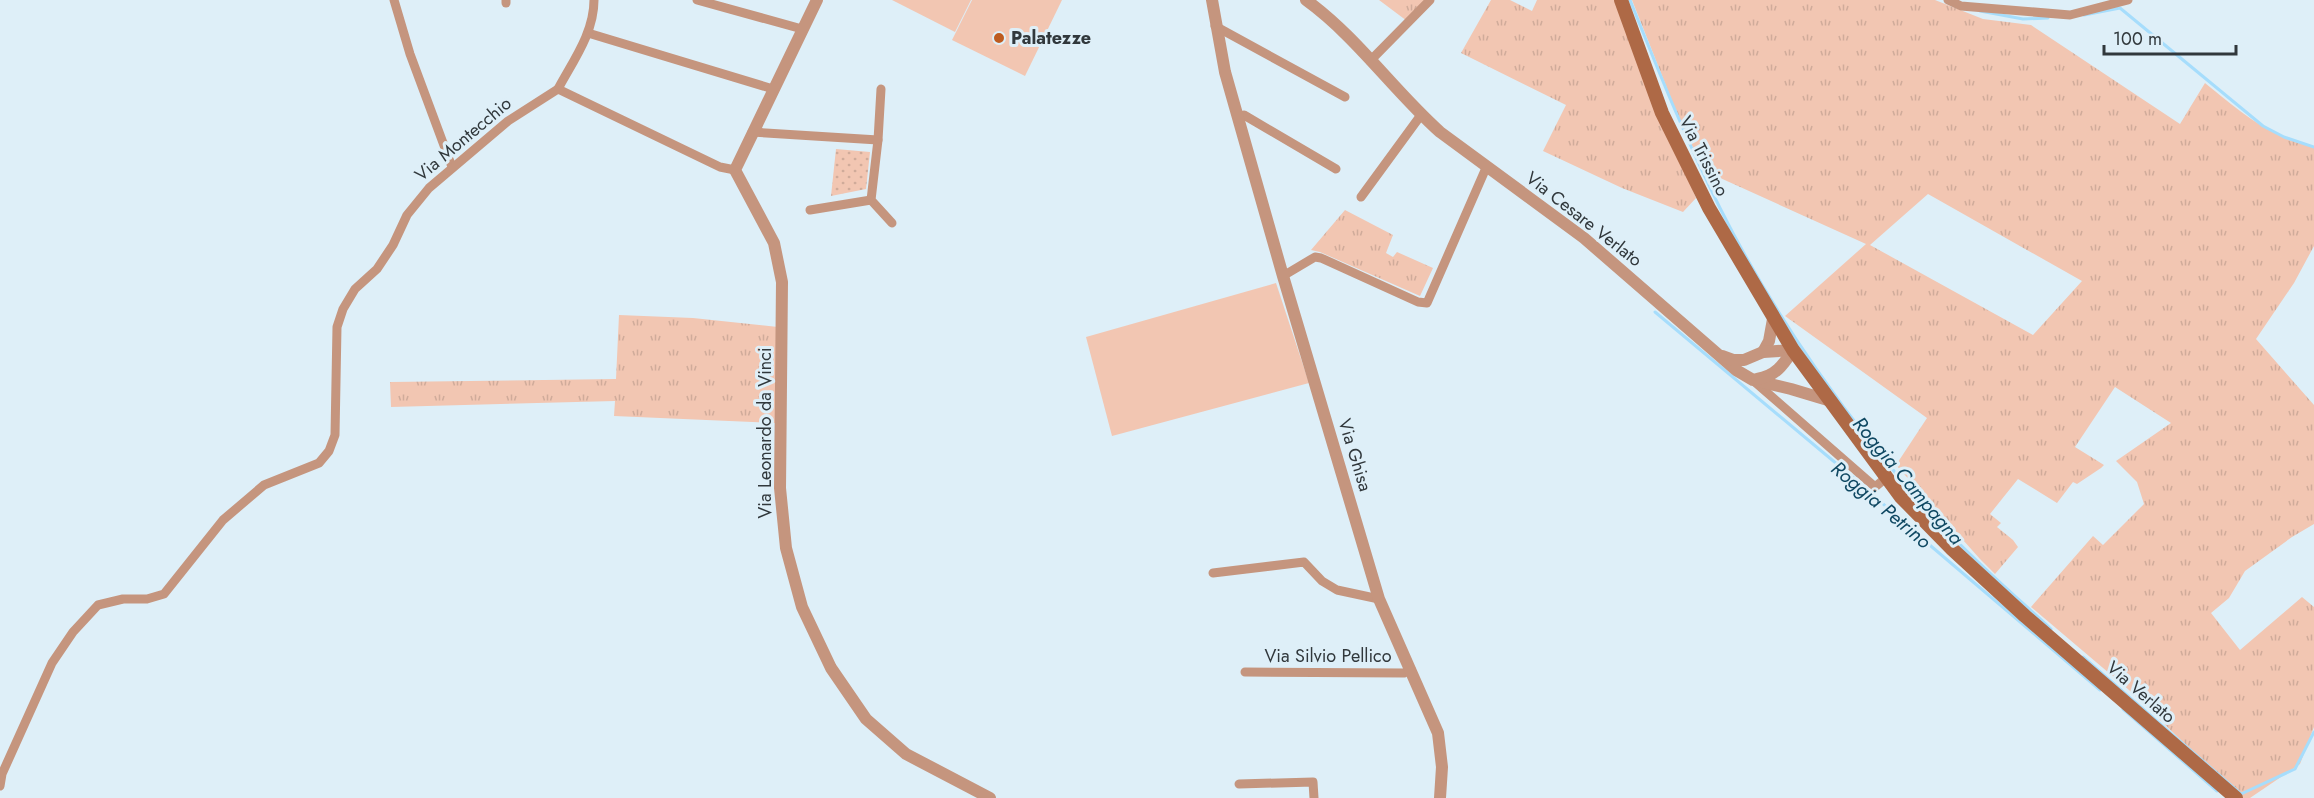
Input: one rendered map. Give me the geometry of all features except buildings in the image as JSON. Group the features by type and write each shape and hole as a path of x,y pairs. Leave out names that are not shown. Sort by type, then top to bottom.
{"main road":[{"name":"Via Trissino","path":"1620,0 1662,113 1709,208 1773,319"},
{"path":"1773,319 1793,350 1887,477"},
{"name":"Via Verlato","path":"1887,477 1901,497 1952,549 2025,616 2234,797"}],"street":[{"path":"394,0 410,54 452,167"},
{"path":"594,0 594,12 588,33 558,89 720,167 735,170 816,0"},
{"path":"698,0 802,29"},
{"name":"Via Ghisa","path":"1212,0 1215,26 1238,117 1379,599 1438,733 1442,767 1440,798"},
{"name":"Via Cesare Verlato","path":"1306,0 1331,19 1422,115 1486,168 1566,223 1875,486 1887,477"},
{"path":"1370,61 1430,0"},
{"path":"1948,0 1961,6 2070,15 2128,0"},
{"path":"1215,26 1345,97"},
{"path":"588,33 773,89"},
{"name":"Via Montecchio","path":"0,786 2,774 52,663 73,632 98,605 123,599 147,599 164,594 223,520 264,485 319,463 329,451 335,435 337,327 343,309 355,289 377,269 393,245 407,215 429,188 508,121 558,89"},
{"path":"881,89 871,200 892,224"},
{"path":"1238,117 1244,115 1336,169"},
{"path":"1361,197 1422,115"},
{"path":"752,132 878,140"},
{"path":"1283,276 1315,257 1321,258 1418,302 1427,303 1486,168"},
{"name":"Via Leonardo da Vinci","path":"735,170 774,243 782,282 780,488 786,548 802,607 831,668 866,718 906,754 990,798"},
{"path":"810,210 871,200"},
{"path":"1763,352 1769,341 1773,319"},
{"path":"1721,356 1733,360 1744,360 1763,352 1793,350"},
{"path":"1753,380 1770,377 1793,350"},
{"name":"Via Cesare Verlato","path":"1753,380 1831,401"},
{"path":"1213,573 1305,562 1322,581 1337,590 1379,599"},
{"name":"Via Silvio Pellico","path":"1245,672 1404,673 1411,669"},
{"path":"1239,784 1313,782 1314,798"}],"green space":[{"path":"892,0 971,0 955,32"},
{"name":"Palatezze","path":"972,0 1062,0 1025,76 952,40"},
{"path":"1379,0 1427,0 1407,21"},
{"path":"1491,0 1510,0 1532,11 1537,0 1616,0 1696,198 1683,212 1622,188 1543,151 1566,105 1461,53"},
{"path":"1632,0 1935,0 1983,19 2031,25 2180,124 2205,83 2255,122 2282,136 2314,146 2314,246 2294,283 2256,339 2314,405 2314,524 2245,571 2229,598 2211,613 2240,650 2302,597 2314,607 2314,727 2300,764 2250,798 2241,798 2129,690 2031,607 2093,536 2103,545 2144,504 2137,482 2116,461 2171,423 2115,387 2075,447 2104,465 2077,484 2073,482 2057,503 2018,479 1990,514 2001,523 1997,527 2018,547 1995,574 1896,465 1927,418 1785,316 1866,244 1718,177 1711,186 1676,111","holes":["1928,194 2082,281 2033,335 1870,245"]},
{"path":"836,149 870,152 866,189 831,196"},
{"path":"1345,210 1393,235 1386,253 1393,257 1397,252 1433,268 1420,296 1311,250"},
{"path":"1276,283 1309,383 1112,436 1086,337"},
{"path":"619,315 693,318 778,327 776,423 614,416 615,401 391,407 390,382 616,379"}],"waterway":[{"name":"Roggia Campagna","path":"1630,0 1673,105 1720,208 1741,249 1816,369 1873,446 1933,516 1961,546 2051,629"},
{"path":"2084,15 2120,8 2263,126 2284,137 2314,147"},
{"path":"1980,11 2023,19 2048,18"},
{"name":"Roggia Petrino","path":"1655,312 1868,490 2100,690"},
{"name":"Roggia Campagna","path":"2083,657 2241,794 2295,769 2314,732"},
{"name":"Roggia Petrino","path":"2123,709 2217,791"}],"place":[{"name":"Palatezze","path":"999,38"}]}
